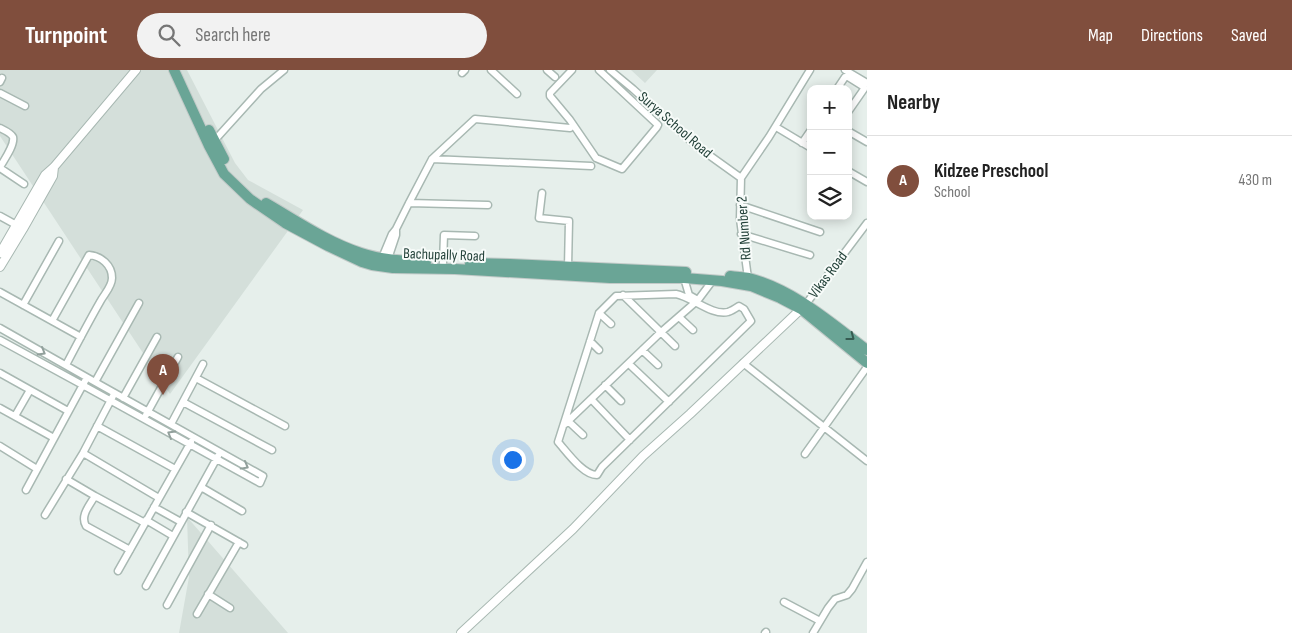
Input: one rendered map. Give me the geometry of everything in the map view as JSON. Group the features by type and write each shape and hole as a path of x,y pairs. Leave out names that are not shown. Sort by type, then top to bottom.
{"main road":[{"name":"Bachupally Road","path":"174,70 224,174 250,199 285,223 362,262 393,268 455,269 610,278 651,274 707,273 748,278 769,285 803,306"},
{"name":"Bachupally Road","path":"181,70 229,170 264,202 311,230 362,253 385,259 568,267 713,280 752,286 803,306"},
{"path":"803,306 867,350"},
{"path":"803,306 867,363"}],"street":[{"path":"1,262 20,227 52,176 54,167 136,70"},
{"path":"214,142 261,89 284,70"},
{"path":"491,70 517,94"},
{"path":"547,70 555,77"},
{"path":"572,70 550,93 550,96 570,120 596,158 620,169 624,168 658,125 599,70"},
{"name":"Surya School Road","path":"610,70 634,89 695,145 741,178"},
{"path":"741,178 776,127 810,70"},
{"path":"845,70 867,83"},
{"path":"840,85 845,77 848,77 864,87 852,106"},
{"path":"627,97 634,89"},
{"path":"852,112 867,92"},
{"path":"0,93 25,106"},
{"path":"652,119 658,112"},
{"path":"385,259 392,234 432,159 475,119 570,128"},
{"path":"776,127 807,146"},
{"path":"0,128 8,132 13,139 12,146 0,168 24,184"},
{"path":"852,133 867,142"},
{"path":"802,143 807,136"},
{"path":"432,159 591,166"},
{"path":"852,173 867,182"},
{"name":"Rd Number 2","path":"741,178 741,234 748,278"},
{"path":"542,193 539,218 569,221 568,267"},
{"path":"409,203 488,205"},
{"path":"740,205 820,232"},
{"path":"0,216 20,227"},
{"name":"Vikas Road","path":"803,306 867,223"},
{"path":"741,234 810,255"},
{"path":"443,263 444,235 475,236"},
{"path":"24,305 59,241"},
{"path":"52,321 89,254 102,259 110,268 111,284 66,365"},
{"path":"684,278 689,295 697,301 714,311 728,312 739,306 744,309 751,320 602,467 597,475 591,475 558,442 566,423 599,313 616,296 623,295 676,294 697,301"},
{"path":"566,423 660,333 697,301 713,280"},
{"path":"0,292 81,337"},
{"path":"623,295 675,346"},
{"path":"95,382 139,303"},
{"path":"461,633 573,529 643,456 690,414 803,306"},
{"path":"599,313 611,324"},
{"path":"679,317 693,330"},
{"path":"1,329 95,382 144,418 189,444 218,455"},
{"path":"123,398 157,337"},
{"path":"0,340 83,384 123,398 171,424 218,455 262,480"},
{"path":"590,341 599,350"},
{"path":"642,350 658,366"},
{"path":"144,418 178,357"},
{"path":"743,362 867,461"},
{"path":"171,424 203,364"},
{"path":"629,364 668,402"},
{"path":"805,454 867,367"},
{"path":"0,373 68,411"},
{"path":"26,490 86,377"},
{"path":"196,378 284,426"},
{"path":"605,385 621,401"},
{"path":"15,416 30,390"},
{"path":"45,515 83,453 113,396"},
{"path":"591,399 630,440"},
{"path":"183,402 272,450"},
{"path":"0,408 54,438"},
{"path":"566,423 583,435"},
{"path":"97,426 175,469"},
{"path":"118,571 193,437"},
{"path":"0,446 37,469"},
{"path":"83,453 159,498"},
{"path":"146,586 218,455"},
{"path":"66,478 95,496 173,536"},
{"path":"201,487 242,511"},
{"path":"95,496 83,516 83,522 86,526 130,550"},
{"path":"154,507 181,522"},
{"path":"186,512 242,543 197,614"},
{"path":"167,605 211,525"},
{"path":"813,633 835,599 847,595 852,589 867,562"},
{"path":"208,594 230,608"},
{"path":"784,602 820,621"}],"shaded area":[{"path":"0,70 187,70 235,163 248,180 303,210 170,394 0,136"},
{"path":"631,70 657,70 645,83"},
{"path":"187,517 288,633 179,633 189,577"}],"place":[{"name":"Kidzee Preschool","path":"163,395"}]}
